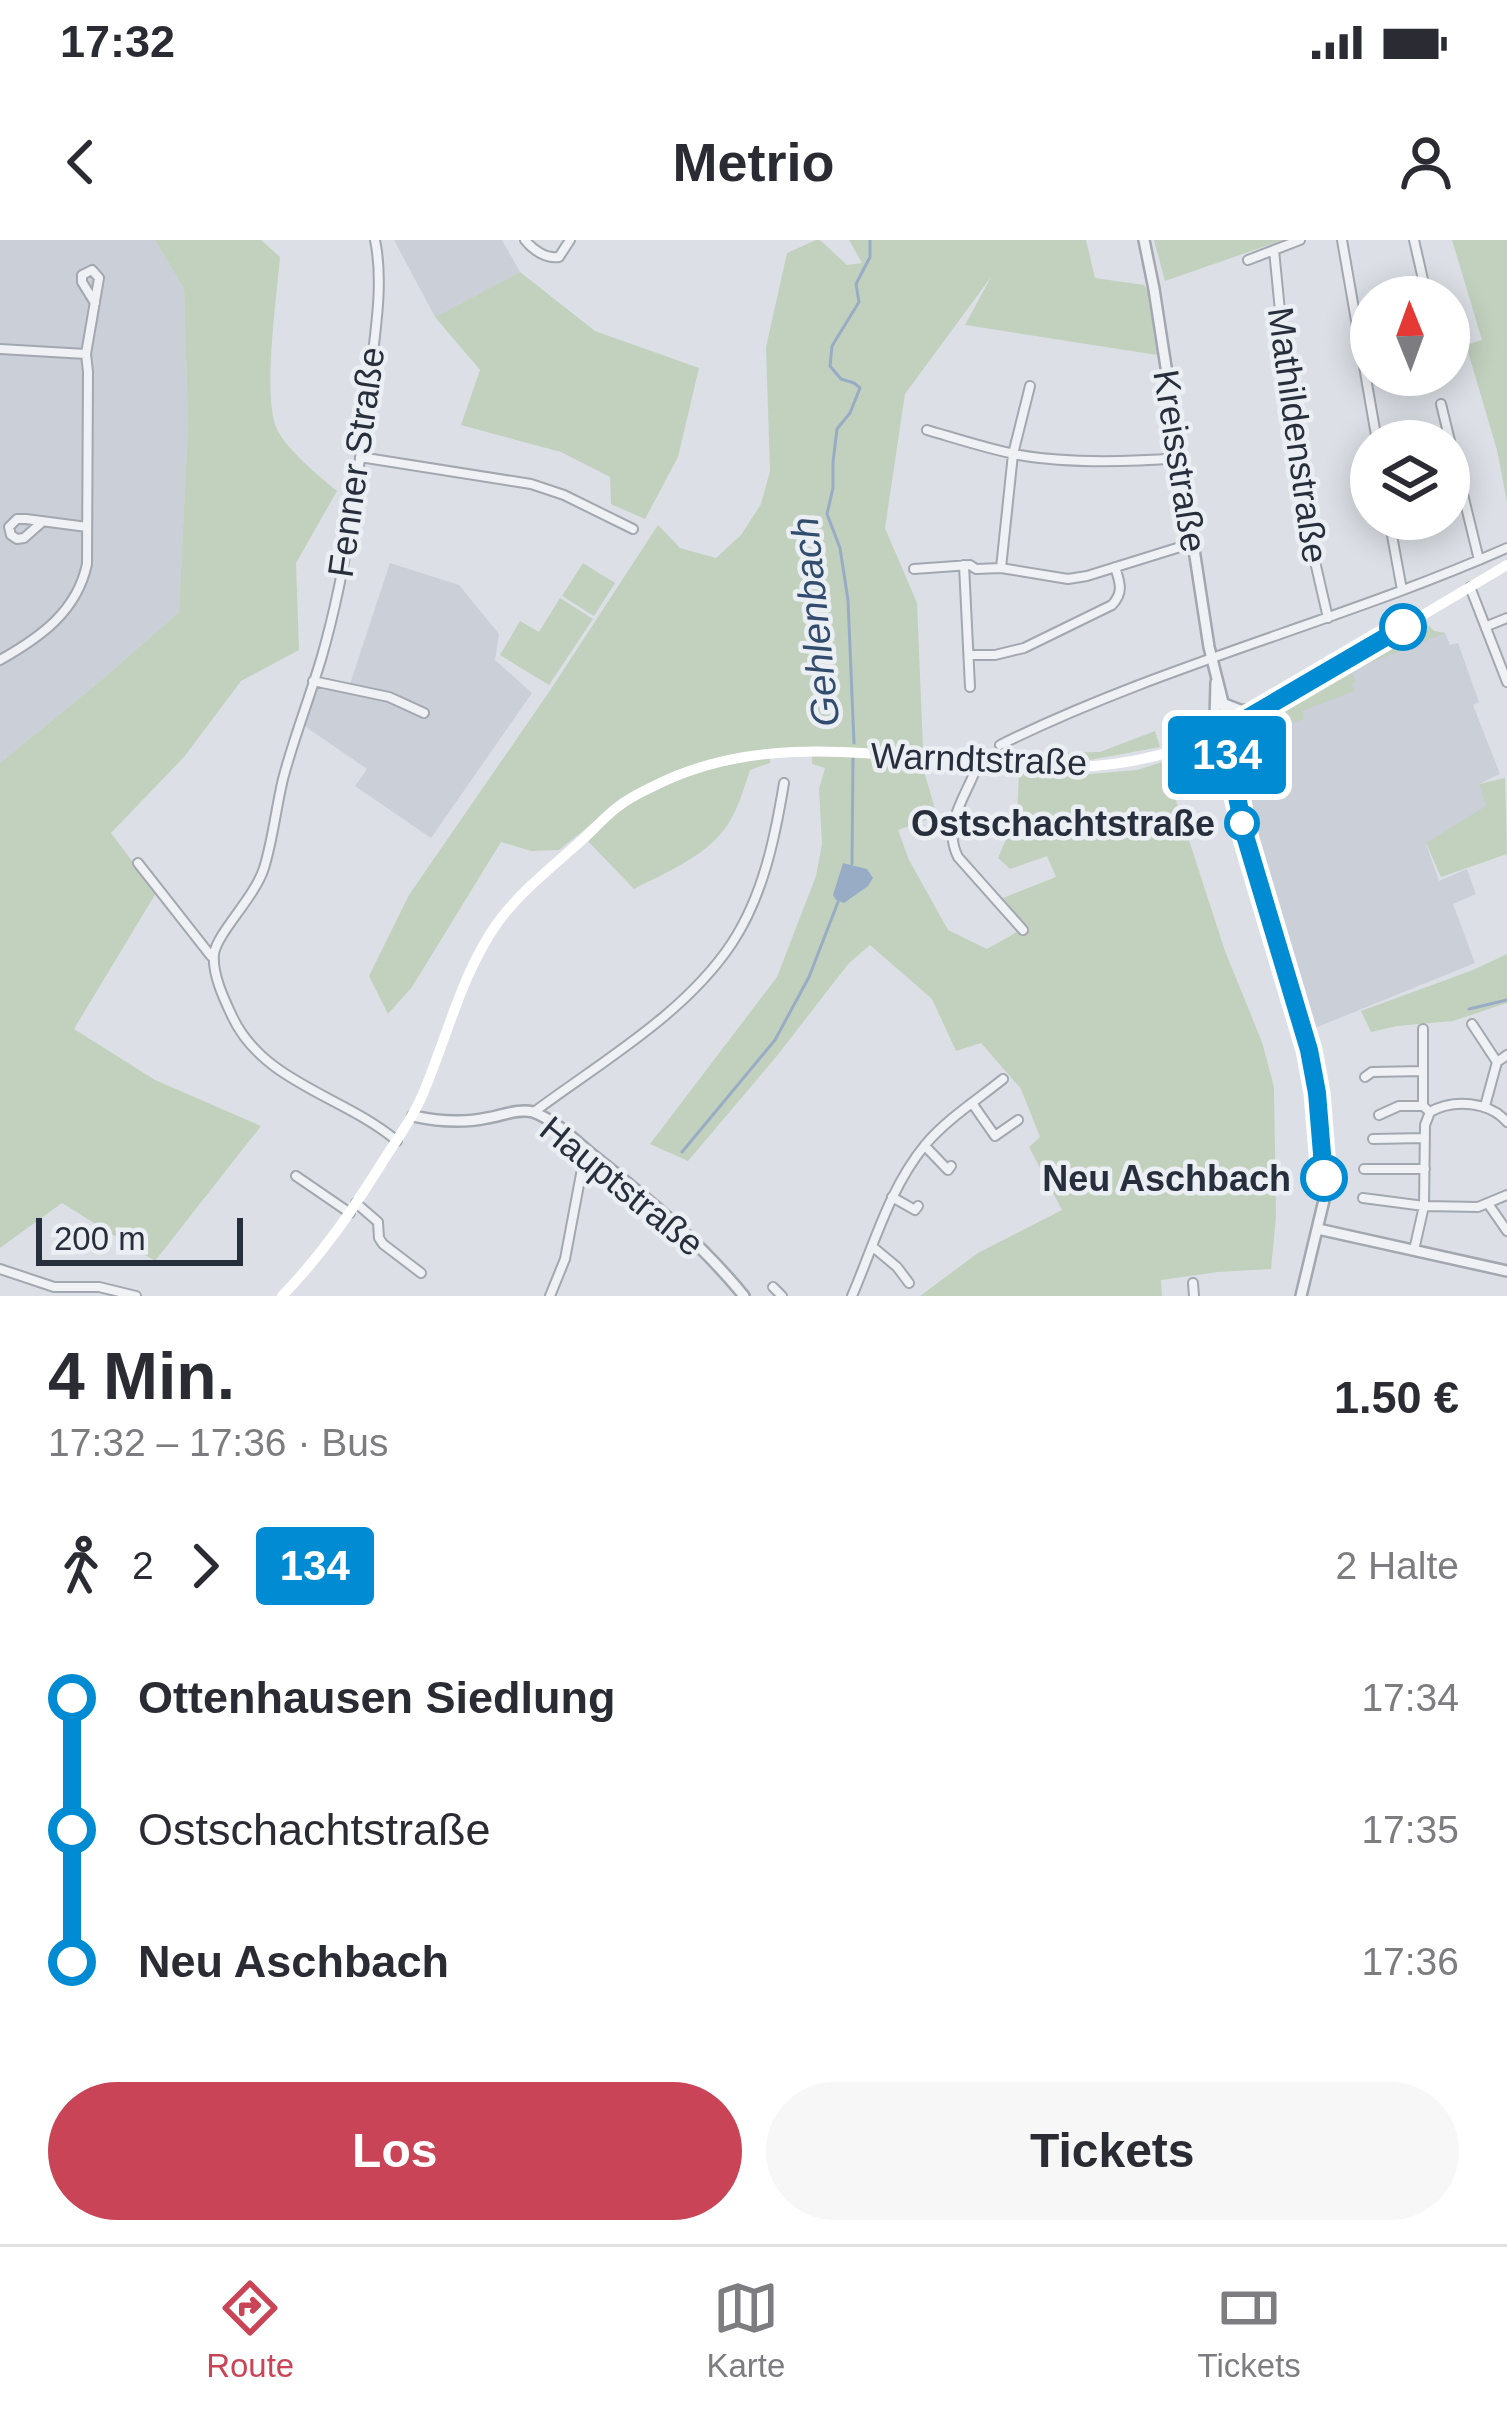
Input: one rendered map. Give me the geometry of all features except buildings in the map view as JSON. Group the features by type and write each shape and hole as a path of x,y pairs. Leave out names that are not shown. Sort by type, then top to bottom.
{"main road":[{"path":"1224,732 1507,565"},
{"name":"Warndtstraße","path":"282,1296 315,1262 413,1115 468,977 499,921 533,881 635,795 691,769 769,753 827,752 1078,767 1154,756 1224,732"}],"street":[{"name":"Fenner Straße","path":"214,963 220,940 258,886 266,864 283,778 348,546 375,334 375,240"},
{"path":"525,240 554,258 570,240"},
{"name":"Kreisstraße","path":"1144,240 1224,732"},
{"path":"1248,260 1300,240"},
{"path":"1342,240 1373,420"},
{"path":"1414,240 1422,276"},
{"name":"Mathildenstraße","path":"1274,250 1316,566 1328,618"},
{"path":"0,660 61,616 83,583 87,564 86,353 94,303"},
{"path":"0,349 86,353"},
{"path":"1000,568 1013,454 1030,386"},
{"path":"1441,404 1479,560"},
{"path":"928,430 1013,454 1077,461 1180,458"},
{"path":"360,457 531,484 633,530"},
{"path":"41,523 87,527"},
{"path":"1393,540 1402,590"},
{"path":"914,569 964,565 1068,579 1193,543"},
{"path":"1000,746 1212,659 1507,548"},
{"path":"964,565 970,687"},
{"path":"969,656 1024,648 1112,604 1121,588 1115,567"},
{"path":"1470,586 1507,682"},
{"path":"1487,626 1507,618"},
{"path":"313,682 389,697 424,712"},
{"name":"Kreisstraße","path":"1216,682 1215,720 1233,742 1230,765 1246,839 1314,1070 1324,1200 1301,1296"},
{"path":"1222,703 1262,711"},
{"path":"1195,744 1216,750 1230,765"},
{"path":"978,763 954,817 951,837 958,857 1023,930"},
{"path":"534,1112 674,1008 715,965 746,920 760,884 770,857 775,804 784,783"},
{"path":"138,863 203,944 233,1018 260,1055 295,1081 377,1124 397,1141"},
{"path":"1472,1024 1497,1061"},
{"path":"1414,1250 1424,1206 1424,1029"},
{"path":"1485,1106 1497,1061 1507,1055"},
{"path":"1365,1077 1372,1072 1423,1071"},
{"path":"852,1296 892,1198 925,1146 1004,1079"},
{"path":"973,1103 995,1136 1018,1120"},
{"path":"1379,1115 1399,1106 1485,1106 1507,1122"},
{"name":"Hauptstraße","path":"413,1115 466,1120 534,1112 694,1240 744,1296"},
{"path":"1373,1138 1425,1138"},
{"path":"925,1146 948,1170 951,1166"},
{"path":"550,1296 565,1259 588,1151"},
{"path":"1364,1169 1425,1169"},
{"path":"296,1176 377,1222 383,1244 421,1273"},
{"path":"1363,1198 1469,1208 1507,1195"},
{"path":"892,1198 915,1210 918,1206"},
{"path":"1489,1204 1507,1231"},
{"path":"1318,1229 1507,1270"},
{"path":"873,1247 909,1282"},
{"path":"0,1269 54,1287 99,1287 136,1296"},
{"path":"1192,1283 1194,1296"},
{"path":"773,1287 782,1296"}],"shaded area":[{"path":"0,240 155,240 184,289 188,424 179,612 0,763"},
{"path":"394,240 502,240 520,272 435,317"},
{"path":"390,563 459,585 499,634 495,660 532,693 431,838 355,786 367,769 303,725 318,679 350,684"},
{"path":"1425,622 1445,633 1450,645 1458,643 1479,702 1473,705 1500,774 1479,784 1487,806 1426,844 1439,881 1467,869 1476,894 1453,904 1475,963 1310,1030 1258,857 1238,772 1239,740 1247,728 1300,702 1321,684"}],"green space":[{"path":"155,240 261,240 280,257 271,371 273,414 288,445 337,491 296,563 299,650 241,681 184,757 111,833 156,893 74,1029 155,1080 261,1126 155,1261 62,1203 0,1248 0,763 179,612 188,424 184,289"},
{"path":"816,240 847,265 862,263 849,240 1086,240 1095,278 1144,285 1148,291 1157,355 965,325 991,277 905,394 885,528 917,603 924,771 937,816 898,830 948,930 987,949 1026,927 1003,898 1056,877 1047,856 1010,869 998,858 1017,814 1019,773 1137,770 1198,751 1217,758 1226,777 1174,794 1274,1087 1276,1217 1271,1269 1161,1280 1162,1296 920,1296 978,1253 1062,1210 1029,1147 1040,1137 1021,1089 981,1043 956,1051 932,999 870,945 849,963 688,1161 650,1144 777,977 816,876 822,844 819,789 825,768 812,764 812,747 742,753 615,805 559,850 531,851 501,842 412,987 388,1014 369,976 409,895 658,525 680,548 716,558 741,535 761,504 770,471 766,347 787,253"},
{"path":"1154,240 1283,240 1165,281"},
{"path":"1452,240 1507,240 1507,502 1470,359 1470,344 1482,340 1470,300 1470,276 1463,276"},
{"path":"520,272 595,331 699,368 678,457 645,519 611,504 610,477 561,452 461,425 480,370 435,317"},
{"path":"583,563 615,583 594,616 562,596"},
{"path":"560,598 593,619 549,685 500,655 520,621 539,632"},
{"path":"1425,622 1445,633 1367,664 1360,660"},
{"path":"1345,670 1356,682 1351,684 1354,691 1302,711 1304,719 1251,736 1238,746 1254,723 1297,703"},
{"path":"1155,731 1160,747 1079,762 986,758 999,749 1100,752"},
{"path":"770,755 770,763 750,770 733,816 716,839 688,861 634,889 584,837 619,809 692,771"},
{"path":"1505,778 1507,854 1441,877 1426,843 1486,806 1479,784"},
{"path":"1507,954 1507,1003 1453,1021 1371,1032 1361,1011"}],"water":[{"path":"843,863 867,869 873,878 844,903 833,895"}],"waterway":[{"name":"Gehlenbach","path":"854,743 848,600 840,548 827,514 837,429 860,388 841,379 830,366 832,346 859,302 856,284 870,257 870,240"},
{"name":"Gehlenbach","path":"852,864 853,759"},
{"name":"Gehlenbach","path":"682,1152 775,1040 809,977 838,902"},
{"path":"1469,1009 1507,1000"}],"bus line":[{"name":"134","path":"1324,1178 1309,1050 1220,734 1403,627"}],"place":[{"name":"Ostschachtstraße","path":"1242,823"},
{"name":"Neu Aschbach","path":"1324,1178"}]}
